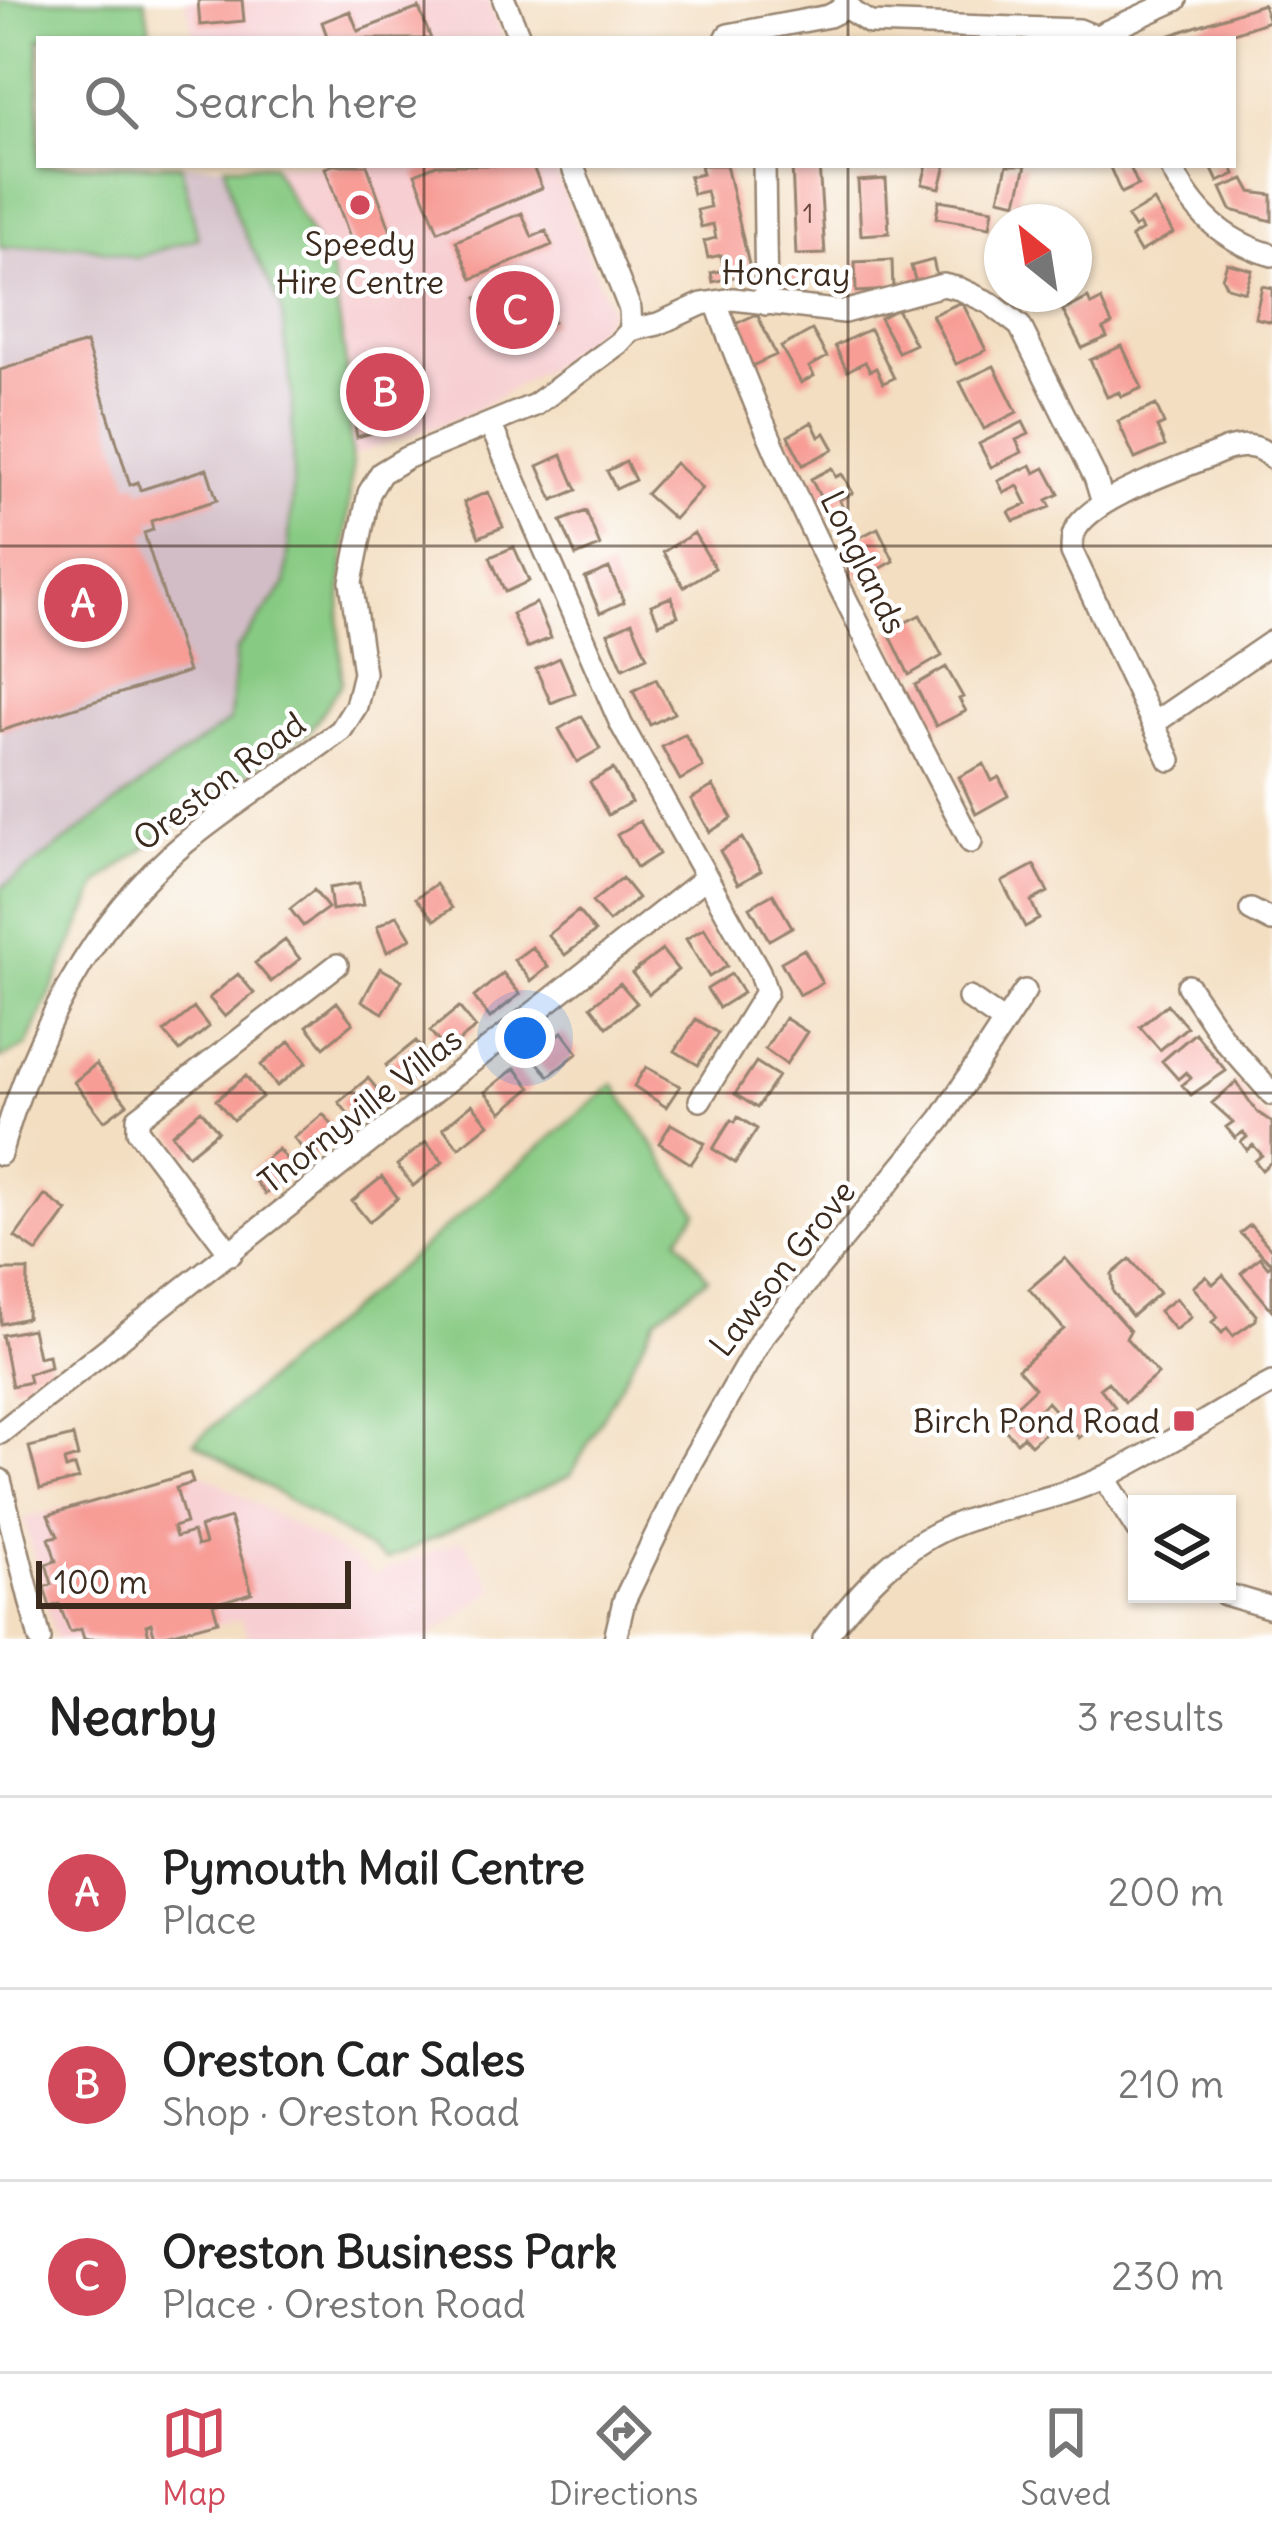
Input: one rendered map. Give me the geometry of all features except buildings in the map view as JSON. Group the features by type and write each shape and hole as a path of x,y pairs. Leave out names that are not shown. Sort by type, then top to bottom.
{"street":[{"path":"504,0 519,36"},
{"path":"1103,36 1176,0"},
{"path":"728,36 829,16 847,3 870,23 1004,34 1078,30 1094,36"},
{"path":"573,168 623,291 632,330"},
{"path":"764,168 766,304"},
{"path":"1172,168 1191,204 1215,228 1272,255"},
{"name":"Honcray","path":"632,330 733,299 844,312 944,285 990,303 1020,326 1095,477 1103,503"},
{"name":"Longlands","path":"709,303 813,535 971,842"},
{"name":"Oreston Road","path":"0,1154 17,1094 104,929 142,882 186,842 341,730 356,706 364,674 351,582 369,493 381,473 406,458 535,405 632,330"},
{"path":"491,426 621,724 759,971 766,992 700,1100"},
{"path":"1170,760 1072,552 1072,534 1103,503 1244,445 1263,449 1272,458"},
{"path":"1154,723 1272,642"},
{"name":"Thornyville Villas","path":"0,1433 704,879"},
{"path":"1251,910 1272,921"},
{"path":"231,1254 138,1131 139,1118 338,965"},
{"path":"1188,986 1224,1040 1271,1091"},
{"name":"Lawson Grove","path":"615,1639 623,1601 691,1462 763,1336 941,1119 1025,991"},
{"path":"969,998 1004,1022"},
{"path":"824,1639 886,1566 920,1544 959,1522 1064,1494 1104,1477 1272,1383"},
{"path":"1104,1477 1128,1514"},
{"path":"0,1480 40,1639"},
{"path":"1236,1597 1272,1608"}],"shaded area":[{"path":"185,0 488,0 502,36 194,36"},
{"path":"182,168 226,168 236,216 281,306 292,394 293,480 286,584 236,650 231,721 0,889 0,248 79,245 136,258 197,239"},
{"path":"273,168 554,168 611,310 602,325 559,361 467,415 352,456 345,357 332,273"},
{"path":"195,1469 366,1566 373,1575 463,1539 496,1589 427,1639 249,1639 241,1619 169,1639 56,1639 24,1519"}],"green space":[{"path":"0,0 145,0 151,36 36,36 36,168 182,168 198,238 136,258 79,245 0,248"},
{"path":"226,168 274,168 332,273 345,356 352,467 339,622 342,682 309,732 198,807 99,883 27,1046 0,1059 0,889 230,721 236,650 286,584 293,480 292,395 281,306 236,216"},
{"path":"614,1084 697,1212 678,1238 708,1278 657,1317 571,1475 386,1560 194,1442"}],"place":[{"name":"Speedy Hire Centre","path":"360,205"},
{"name":"Oreston Business Park","path":"515,310"},
{"name":"Oreston Car Sales","path":"385,392"},
{"name":"Pymouth Mail Centre","path":"83,603"},
{"name":"Birch Pond Road","path":"1184,1421"}]}
